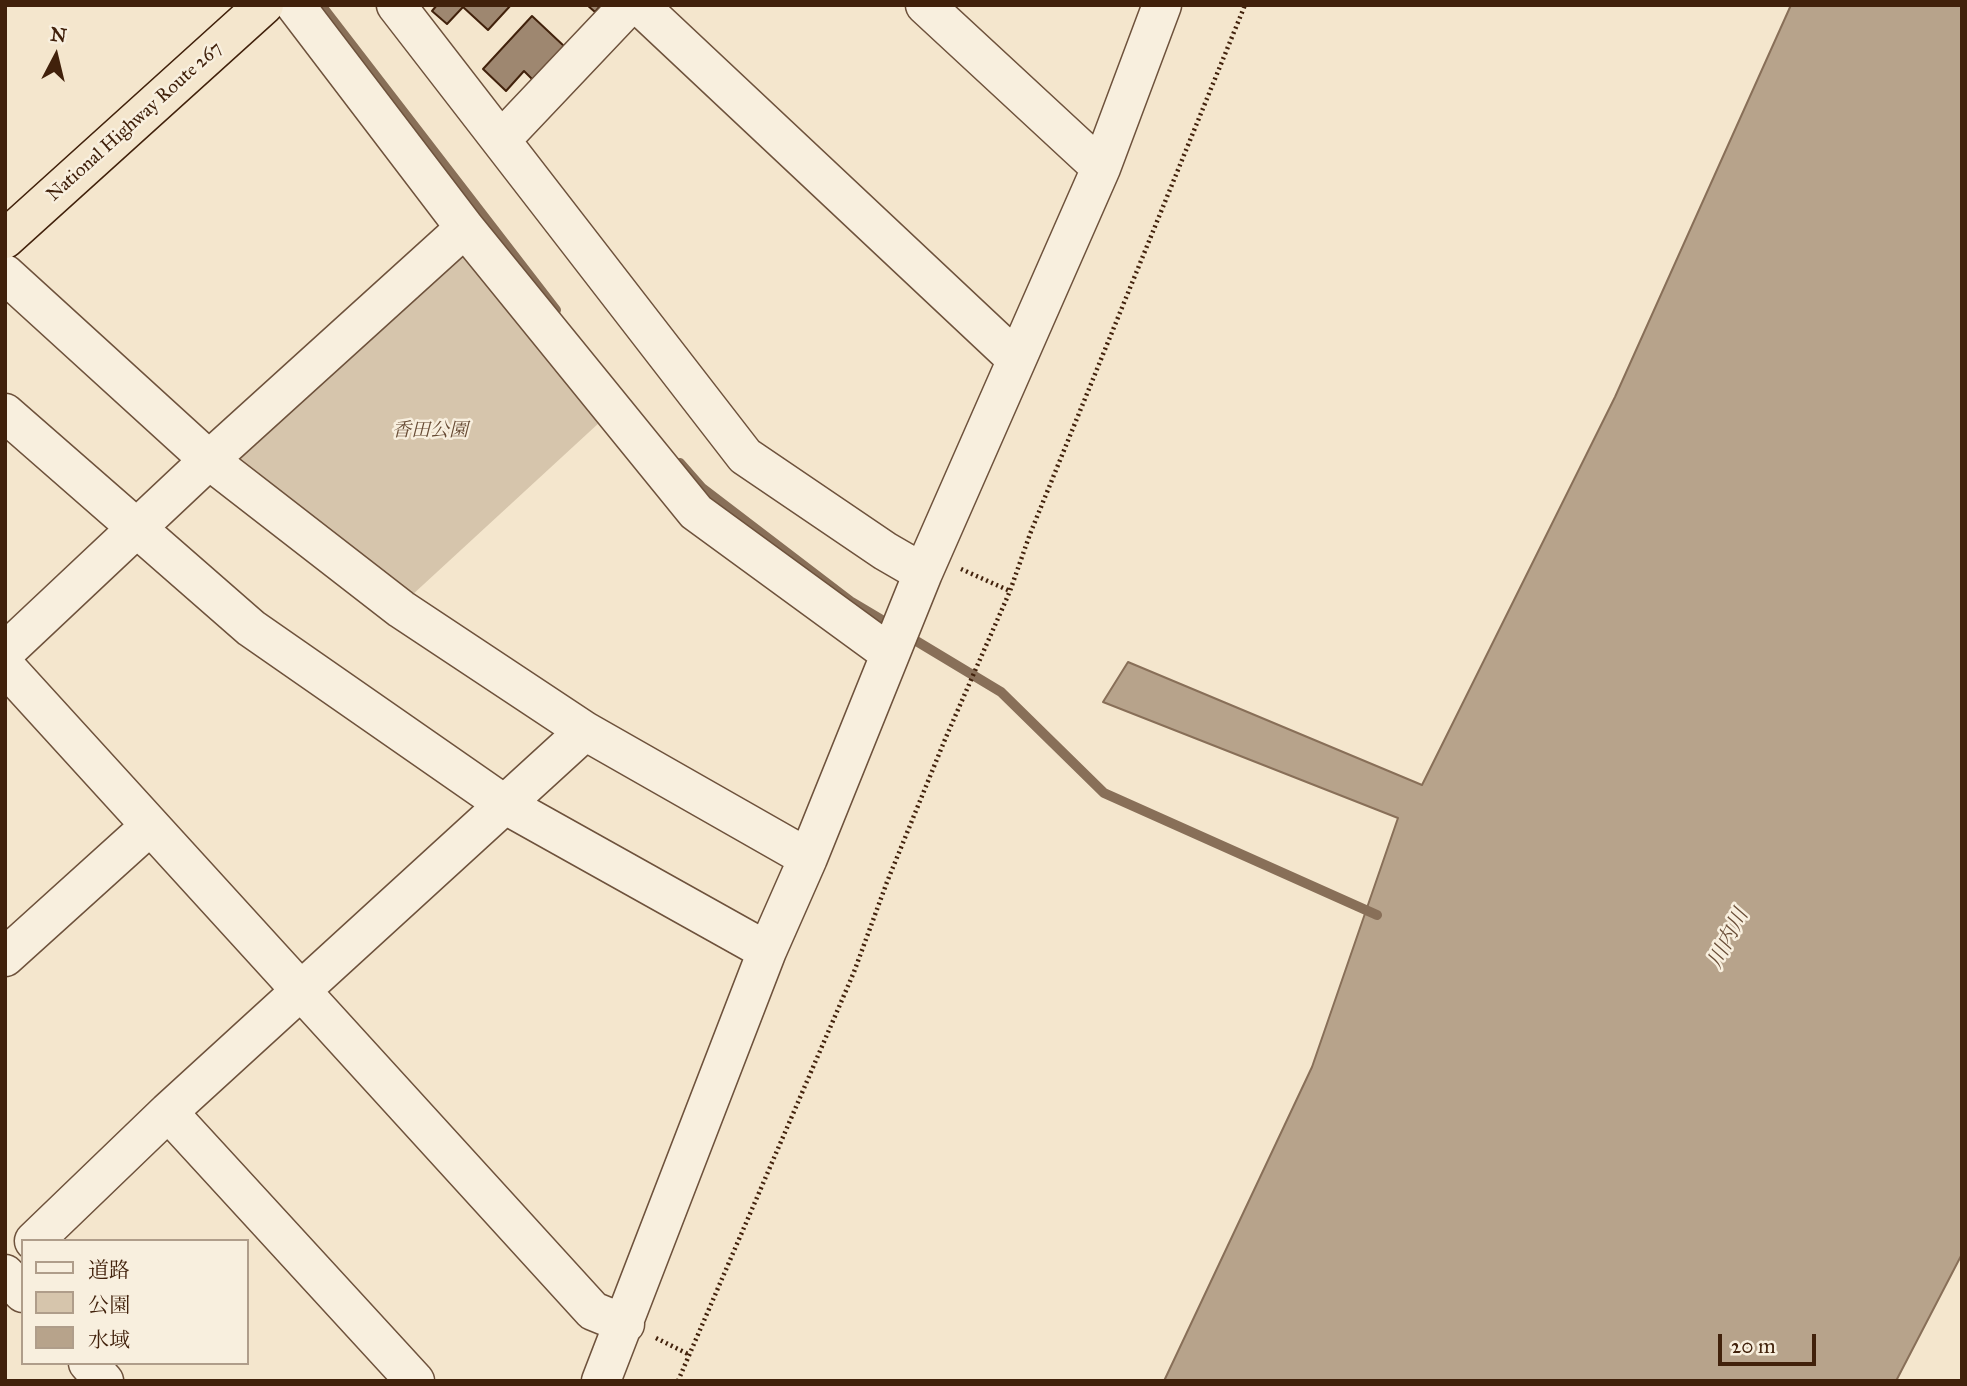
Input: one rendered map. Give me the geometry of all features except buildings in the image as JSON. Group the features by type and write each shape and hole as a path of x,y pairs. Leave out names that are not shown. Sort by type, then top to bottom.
{"highway":[{"name":"National Highway Route 267","path":"5,239 264,5"}],"street":[{"path":"296,5 465,228 696,512 889,653"},
{"path":"396,5 745,456 885,551 928,564"},
{"path":"502,139 629,5"},
{"path":"639,5 1016,359"},
{"path":"925,5 1101,168"},
{"path":"601,1381 767,951 808,858 889,653 1101,168 1162,5"},
{"path":"5,652 209,460 465,228"},
{"path":"5,274 209,460 401,609 585,731 808,858"},
{"path":"5,413 251,628 504,804 767,951"},
{"path":"5,666 593,1311 625,1324"},
{"path":"36,1239 168,1112 585,731"},
{"path":"5,957 150,826"},
{"path":"168,1112 415,1381"},
{"path":"5,1269 21,1254"},
{"path":"5,1274 21,1291"},
{"path":"90,1365 104,1381"}],"path":[{"path":"678,1381 854,972 887,882 946,737 1010,591 1030,534 1245,5"},
{"path":"928,564 1010,591"}],"green space":[{"name":"香田公園","path":"466,254 600,422 411,596 239,457"}],"water":[{"name":"川内川","path":"1791,5 1962,5 1962,1254 1896,1381 1164,1381 1312,1067 1398,818 1103,702 1128,662 1422,785 1615,397"}],"waterway":[{"path":"321,5 556,310"},
{"path":"680,463 702,488 850,601 892,626"},
{"path":"908,636 1001,692 1104,793 1377,915"}]}
